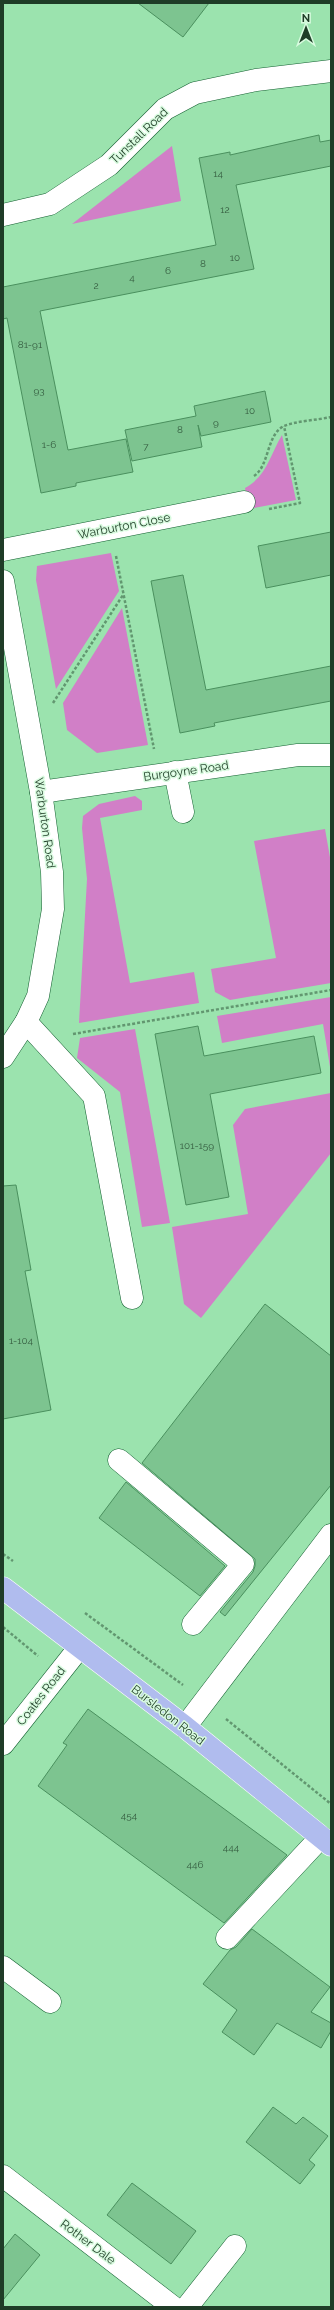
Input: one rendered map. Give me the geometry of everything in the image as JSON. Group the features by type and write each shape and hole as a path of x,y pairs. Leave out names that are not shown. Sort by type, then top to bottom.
{"main road":[{"name":"Bursledon Road","path":"4,1590 185,1727 326,1841"}],"street":[{"name":"Tunstall Road","path":"3,215 50,204 109,165 165,109 195,93 256,80 331,71"},
{"name":"Warburton Close","path":"3,550 244,502"},
{"name":"Warburton Road","path":"3,582 10,650 32,736 41,792 52,872 53,909 38,996 26,1022 3,1058"},
{"name":"Burgoyne Road","path":"41,792 298,755 331,755"},
{"path":"167,773 183,812"},
{"path":"26,1022 94,1096 132,1298"},
{"path":"119,1460 243,1564 193,1624"},
{"path":"185,1727 203,1700 331,1535"},
{"name":"Coates Road","path":"3,1744 79,1648"},
{"path":"227,1938 326,1841"},
{"path":"3,1967 50,2002"},
{"name":"Rother Dale","path":"3,2176 173,2307"},
{"path":"187,2307 235,2246"}],"path":[{"path":"284,426 300,503 247,514 240,483 252,478 261,469 277,434 284,426 331,417"},
{"path":"111,529 124,595 167,773"},
{"path":"32,736 124,595"},
{"path":"41,1039 331,990"},
{"path":"3,1554 16,1563"},
{"path":"80,1610 203,1700 331,1804"},
{"path":"3,1627 40,1658"}],"shaded area":[{"path":"172,146 181,201 72,224"},
{"path":"282,435 296,500 249,509 245,488 263,471"},
{"path":"111,553 119,591 56,689 36,580 37,566"},
{"path":"122,608 148,745 97,753 67,730 63,703"},
{"path":"135,796 142,801 142,810 100,818 130,983 194,972 199,1003 79,1023 87,879 82,828 83,816 99,804"},
{"path":"325,829 331,863 331,983 230,1000 215,992 211,969 276,958 254,841"},
{"path":"331,997 331,1073 323,1024 222,1043 217,1016"},
{"path":"135,1029 170,1223 142,1227 120,1092 77,1058 80,1038"},
{"path":"331,1093 331,1153 201,1318 184,1304 172,1227 248,1214 233,1125 245,1109"}],"building":[{"path":"138,3 209,3 183,37"},
{"path":"319,135 320,142 331,140 331,166 236,185 254,269 40,311 68,450 126,439 133,472 76,483 76,486 41,493 7,318 3,319 3,287 216,245 199,158 230,152 230,155"},
{"path":"265,391 271,422 201,436 198,425 202,447 132,461 125,430 196,416 194,406"},
{"path":"331,532 331,575 266,588 258,546"},
{"path":"183,575 206,690 331,666 331,701 214,723 215,726 180,733 151,581"},
{"path":"198,1026 204,1056 314,1036 321,1073 210,1094 229,1197 186,1205 155,1034"},
{"path":"16,1185 31,1270 25,1271 51,1410 3,1419 3,1186"},
{"path":"265,1304 331,1356 331,1485 225,1616 220,1612 253,1572 255,1559 142,1463"},
{"path":"126,1482 225,1566 200,1596 99,1518"},
{"path":"88,1709 287,1855 224,1923 38,1786 67,1745 63,1743"},
{"path":"252,1929 330,1987 311,2012 331,2023 331,2031 321,2048 277,2023 254,2055 222,2032 237,2010 203,1984 230,1950 236,1947"},
{"path":"273,2107 296,2124 303,2117 328,2136 309,2160 315,2165 300,2184 246,2142"},
{"path":"132,2183 196,2231 171,2264 107,2215"},
{"path":"15,2234 40,2255 3,2300 3,2249"}]}
